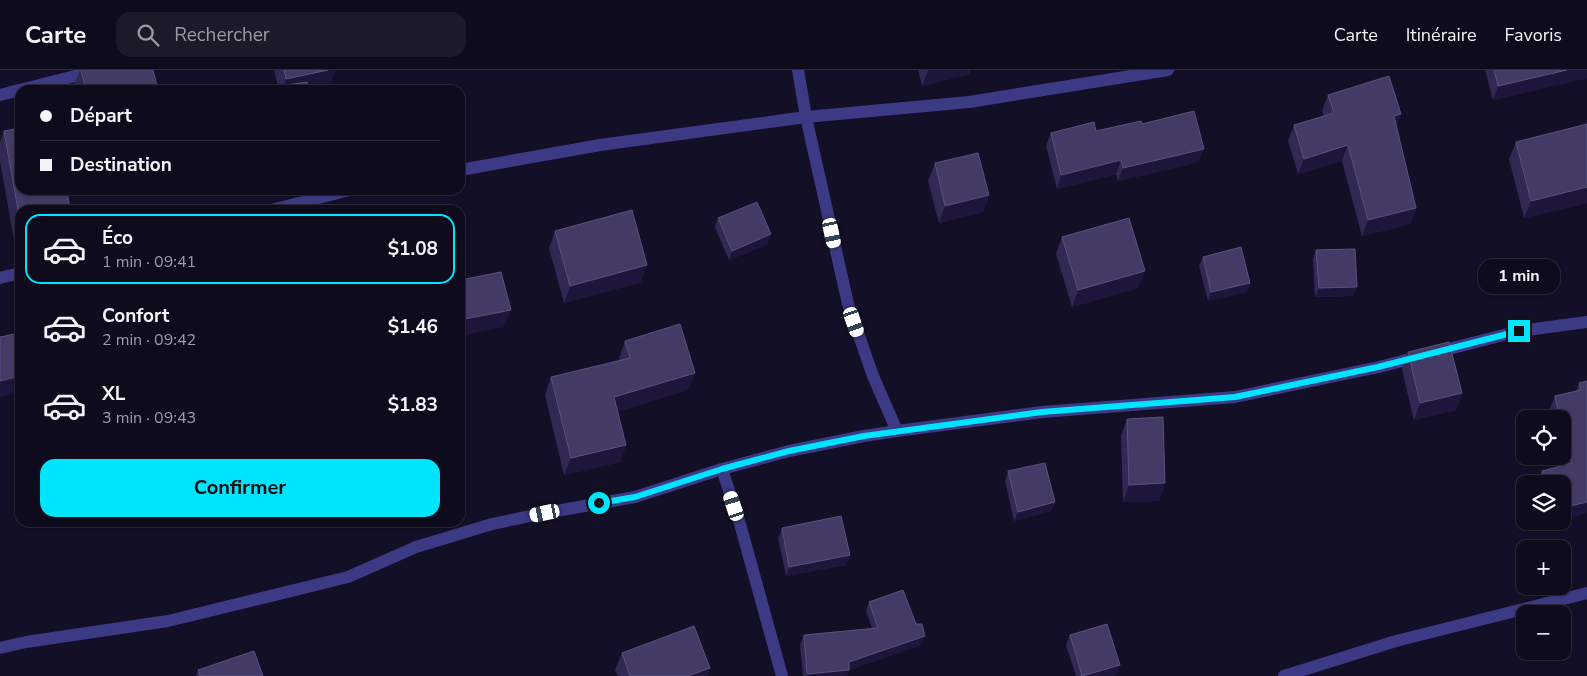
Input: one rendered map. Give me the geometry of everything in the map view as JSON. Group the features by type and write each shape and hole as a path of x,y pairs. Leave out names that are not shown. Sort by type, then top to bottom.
{"street":[{"path":"40,85 99,70"},
{"path":"798,70 806,117 848,304 873,376 897,431"},
{"path":"465,169 600,144 806,117 969,102 1168,70"},
{"path":"0,95 15,91"},
{"path":"291,205 330,195"},
{"path":"0,278 15,275"},
{"path":"0,648 26,642 168,622 348,577 416,547 492,524 635,497 722,469 789,451 864,436 1042,412 1235,397 1378,367 1519,331 1587,322"},
{"path":"722,469 740,524 782,676"},
{"path":"1284,676 1396,641 1587,593"}],"building":[{"path":"81,70 153,70 157,85 85,85"},
{"path":"284,70 328,70 286,79"},
{"path":"1494,70 1567,70 1498,86"},
{"path":"1389,76 1401,114 1394,116 1416,208 1368,220 1348,145 1304,159 1294,125 1334,113 1328,95"},
{"path":"307,82 307,85 287,85"},
{"path":"1194,111 1204,149 1123,168 1121,160 1061,175 1051,133 1094,122 1096,131 1141,121 1142,124"},
{"path":"1587,124 1587,187 1531,201 1516,142"},
{"path":"15,129 15,193 4,131"},
{"path":"978,153 989,195 945,206 935,163"},
{"path":"15,195 68,195 69,205 17,205"},
{"path":"757,202 771,234 732,251 718,218"},
{"path":"632,210 647,265 570,286 555,231"},
{"path":"1129,218 1145,271 1078,290 1062,237"},
{"path":"1241,247 1250,283 1211,292 1203,257"},
{"path":"1355,249 1357,287 1319,288 1316,250"},
{"path":"501,272 511,310 465,319 465,279"},
{"path":"680,324 695,373 614,397 626,445 571,458 551,377 630,358 625,341"},
{"path":"15,334 15,377 0,381 0,337"},
{"path":"1449,342 1462,393 1420,403 1408,352"},
{"path":"1587,381 1587,502 1571,506 1571,475 1543,475 1542,471 1571,465 1572,463 1571,410 1558,410 1555,396 1581,390 1579,383"},
{"path":"1163,417 1165,483 1129,485 1127,419"},
{"path":"1045,463 1055,502 1018,512 1008,471"},
{"path":"841,516 850,555 789,567 782,528"},
{"path":"903,590 916,624 922,624 925,636 849,662 849,670 807,674 804,635 878,628 869,602"},
{"path":"1107,624 1120,665 1082,676 1070,635"},
{"path":"694,626 710,668 688,676 630,676 622,653"},
{"path":"254,651 263,676 200,676 198,670"}],"route":[{"path":"599,503 635,497 722,469 789,451 864,436 1042,412 1235,397 1378,367 1519,331"}]}
